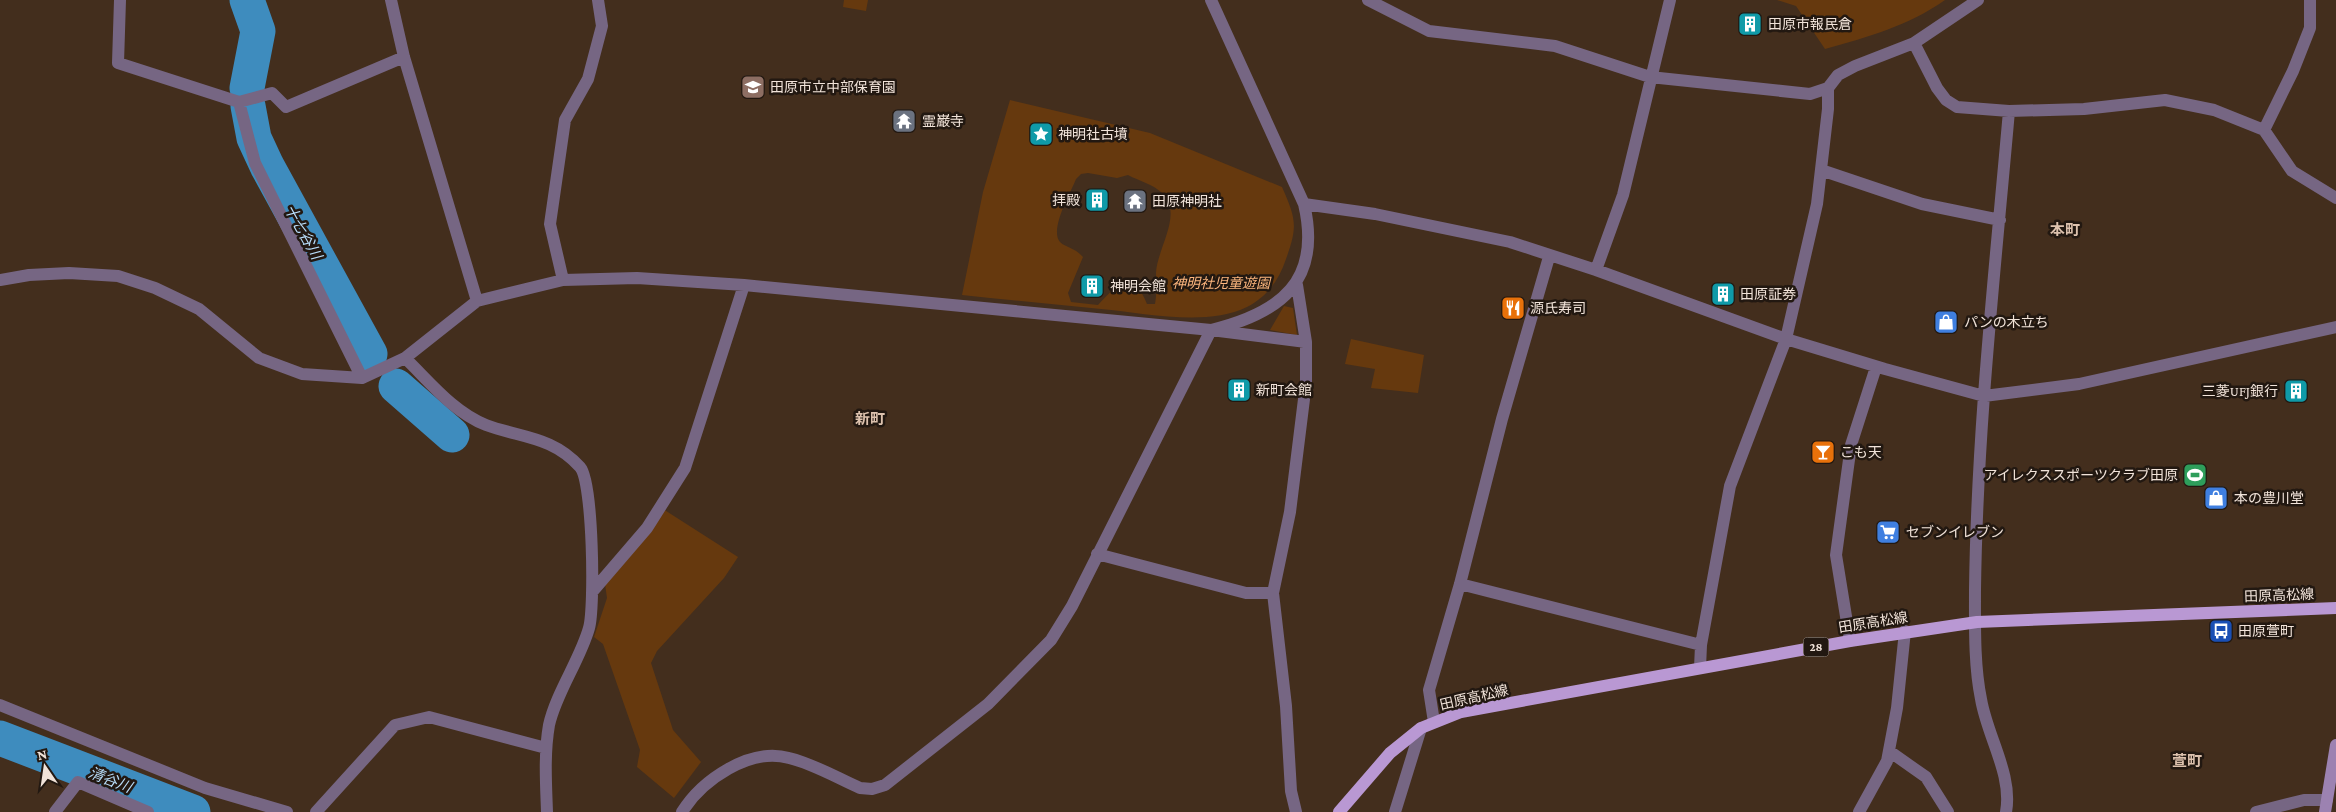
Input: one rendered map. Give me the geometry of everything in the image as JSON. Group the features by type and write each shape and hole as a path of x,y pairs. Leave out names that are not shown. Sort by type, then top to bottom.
{"main road":[{"name":"田原高松線","path":"1339,812 1390,754 1421,728 1461,712 1850,641 1977,622 2336,608"},
{"path":"2326,806 2333,785 2336,744"}],"street":[{"path":"120,0 118,62 239,102 272,92 286,107 404,57"},
{"path":"391,0 404,57 478,301"},
{"path":"563,280 550,224 565,120 588,79 602,26 598,0"},
{"path":"1211,0 1253,97 1304,204 1308,224 1309,243 1296,285 1306,342 1306,383 1290,512 1273,593 1286,706 1291,792 1296,812"},
{"path":"1368,0 1428,31 1555,46 1650,77 1810,94 1828,88 1838,75 1855,66 1914,43 1978,0"},
{"path":"1596,270 1623,195 1670,0"},
{"path":"2264,130 2293,72 2310,28 2310,0"},
{"path":"1914,43 1932,80 1946,100 1957,107 2009,111 2084,109 2165,100 2214,110 2264,130 2292,171 2336,198"},
{"path":"1700,668 1700,645 1730,486 1786,338 1817,204 1828,109 1828,88"},
{"path":"239,102 255,163 362,378"},
{"path":"2006,812 2009,796 1986,724 1980,698 1975,590 1984,396 2009,111"},
{"path":"1821,170 1922,204 2000,220"},
{"path":"1304,204 1375,214 1510,242 1596,270 1786,338 1876,366 1984,396 2079,384 2336,328"},
{"path":"1434,722 1429,690 1460,584 1502,418 1550,256"},
{"path":"0,280 29,275 61,273 118,276 155,288 199,310 259,358 302,374 362,378 405,358 478,301 563,280 637,278 744,285 1210,330 1306,342"},
{"path":"592,592 647,528 685,468 744,285"},
{"path":"682,812 688,802 722,772 736,765 766,757 790,758 860,788 872,789 885,786 988,704 1051,640 1072,606 1210,330 1256,316 1272,306 1296,285"},
{"path":"405,358 460,411 485,424 549,442 582,468 590,504 592,592 589,627 550,723 546,748 547,812"},
{"path":"1850,641 1836,555 1851,445 1876,366"},
{"path":"1098,554 1246,593 1273,593"},
{"path":"1460,584 1700,645"},
{"path":"1859,812 1887,761 1897,708 1905,632"},
{"path":"0,705 205,788 287,812"},
{"path":"316,812 395,725 430,717 546,748"},
{"path":"1395,812 1421,728"},
{"path":"1889,751 1926,777 1948,812"},
{"path":"55,812 78,782 148,812"},
{"path":"2256,812 2304,800 2326,806"}],"green space":[{"path":"844,0 868,0 866,11 843,7"},
{"path":"1777,0 1945,0 1902,24 1825,49 1796,6"},
{"name":"田原神明社","path":"1010,100 1150,133 1282,187 1293,215 1294,230 1290,248 1276,281 1254,303 1231,313 1213,316 1175,317 962,295 983,192","holes":["1088,173 1117,178 1128,175 1146,183 1162,193 1168,201 1170,221 1157,263 1155,304 1147,304 1136,286 1130,283 1117,287 1098,305 1071,302 1068,293 1083,257 1062,244 1057,236 1062,211 1076,179 1081,174"]},
{"path":"1284,306 1293,308 1297,335 1270,330"},
{"path":"1351,339 1424,355 1418,393 1371,388 1375,369 1345,364"},
{"path":"663,509 738,557 724,578 657,651 651,663 673,730 701,762 674,798 637,767 640,750 603,644 594,637 607,598 605,584"}],"waterway":[{"name":"十七谷川","path":"247,0 258,31 247,88"},
{"name":"十七谷川","path":"248,106 254,138 267,166 370,354"},
{"name":"十七谷川","path":"396,386 452,435"},
{"name":"清谷川","path":"0,738 193,812"}],"place":[{"name":"田原市報民倉","path":"1750,24"},
{"name":"田原市立中部保育園","path":"753,87"},
{"name":"霊巌寺","path":"904,121"},
{"name":"神明社古墳","path":"1041,134"},
{"name":"拝殿","path":"1097,200"},
{"name":"田原神明社","path":"1135,201"},
{"name":"神明会館","path":"1092,286"},
{"name":"田原証券","path":"1723,294"},
{"name":"源氏寿司","path":"1513,308"},
{"name":"パンの木立ち","path":"1946,322"},
{"name":"新町会館","path":"1239,390"},
{"name":"三菱UFJ銀行","path":"2296,391"},
{"name":"こも天","path":"1823,452"},
{"name":"アイレクススポーツクラブ田原","path":"2195,475"},
{"name":"本の豊川堂","path":"2216,498"},
{"name":"セブンイレブン","path":"1888,532"},
{"name":"田原萱町","path":"2221,631"}],"district":[{"name":"本町","path":"2065,230"},
{"name":"新町","path":"870,419"},
{"name":"萱町","path":"2187,761"}],"park label":[{"name":"神明社児童遊園","path":"1221,283"}]}
